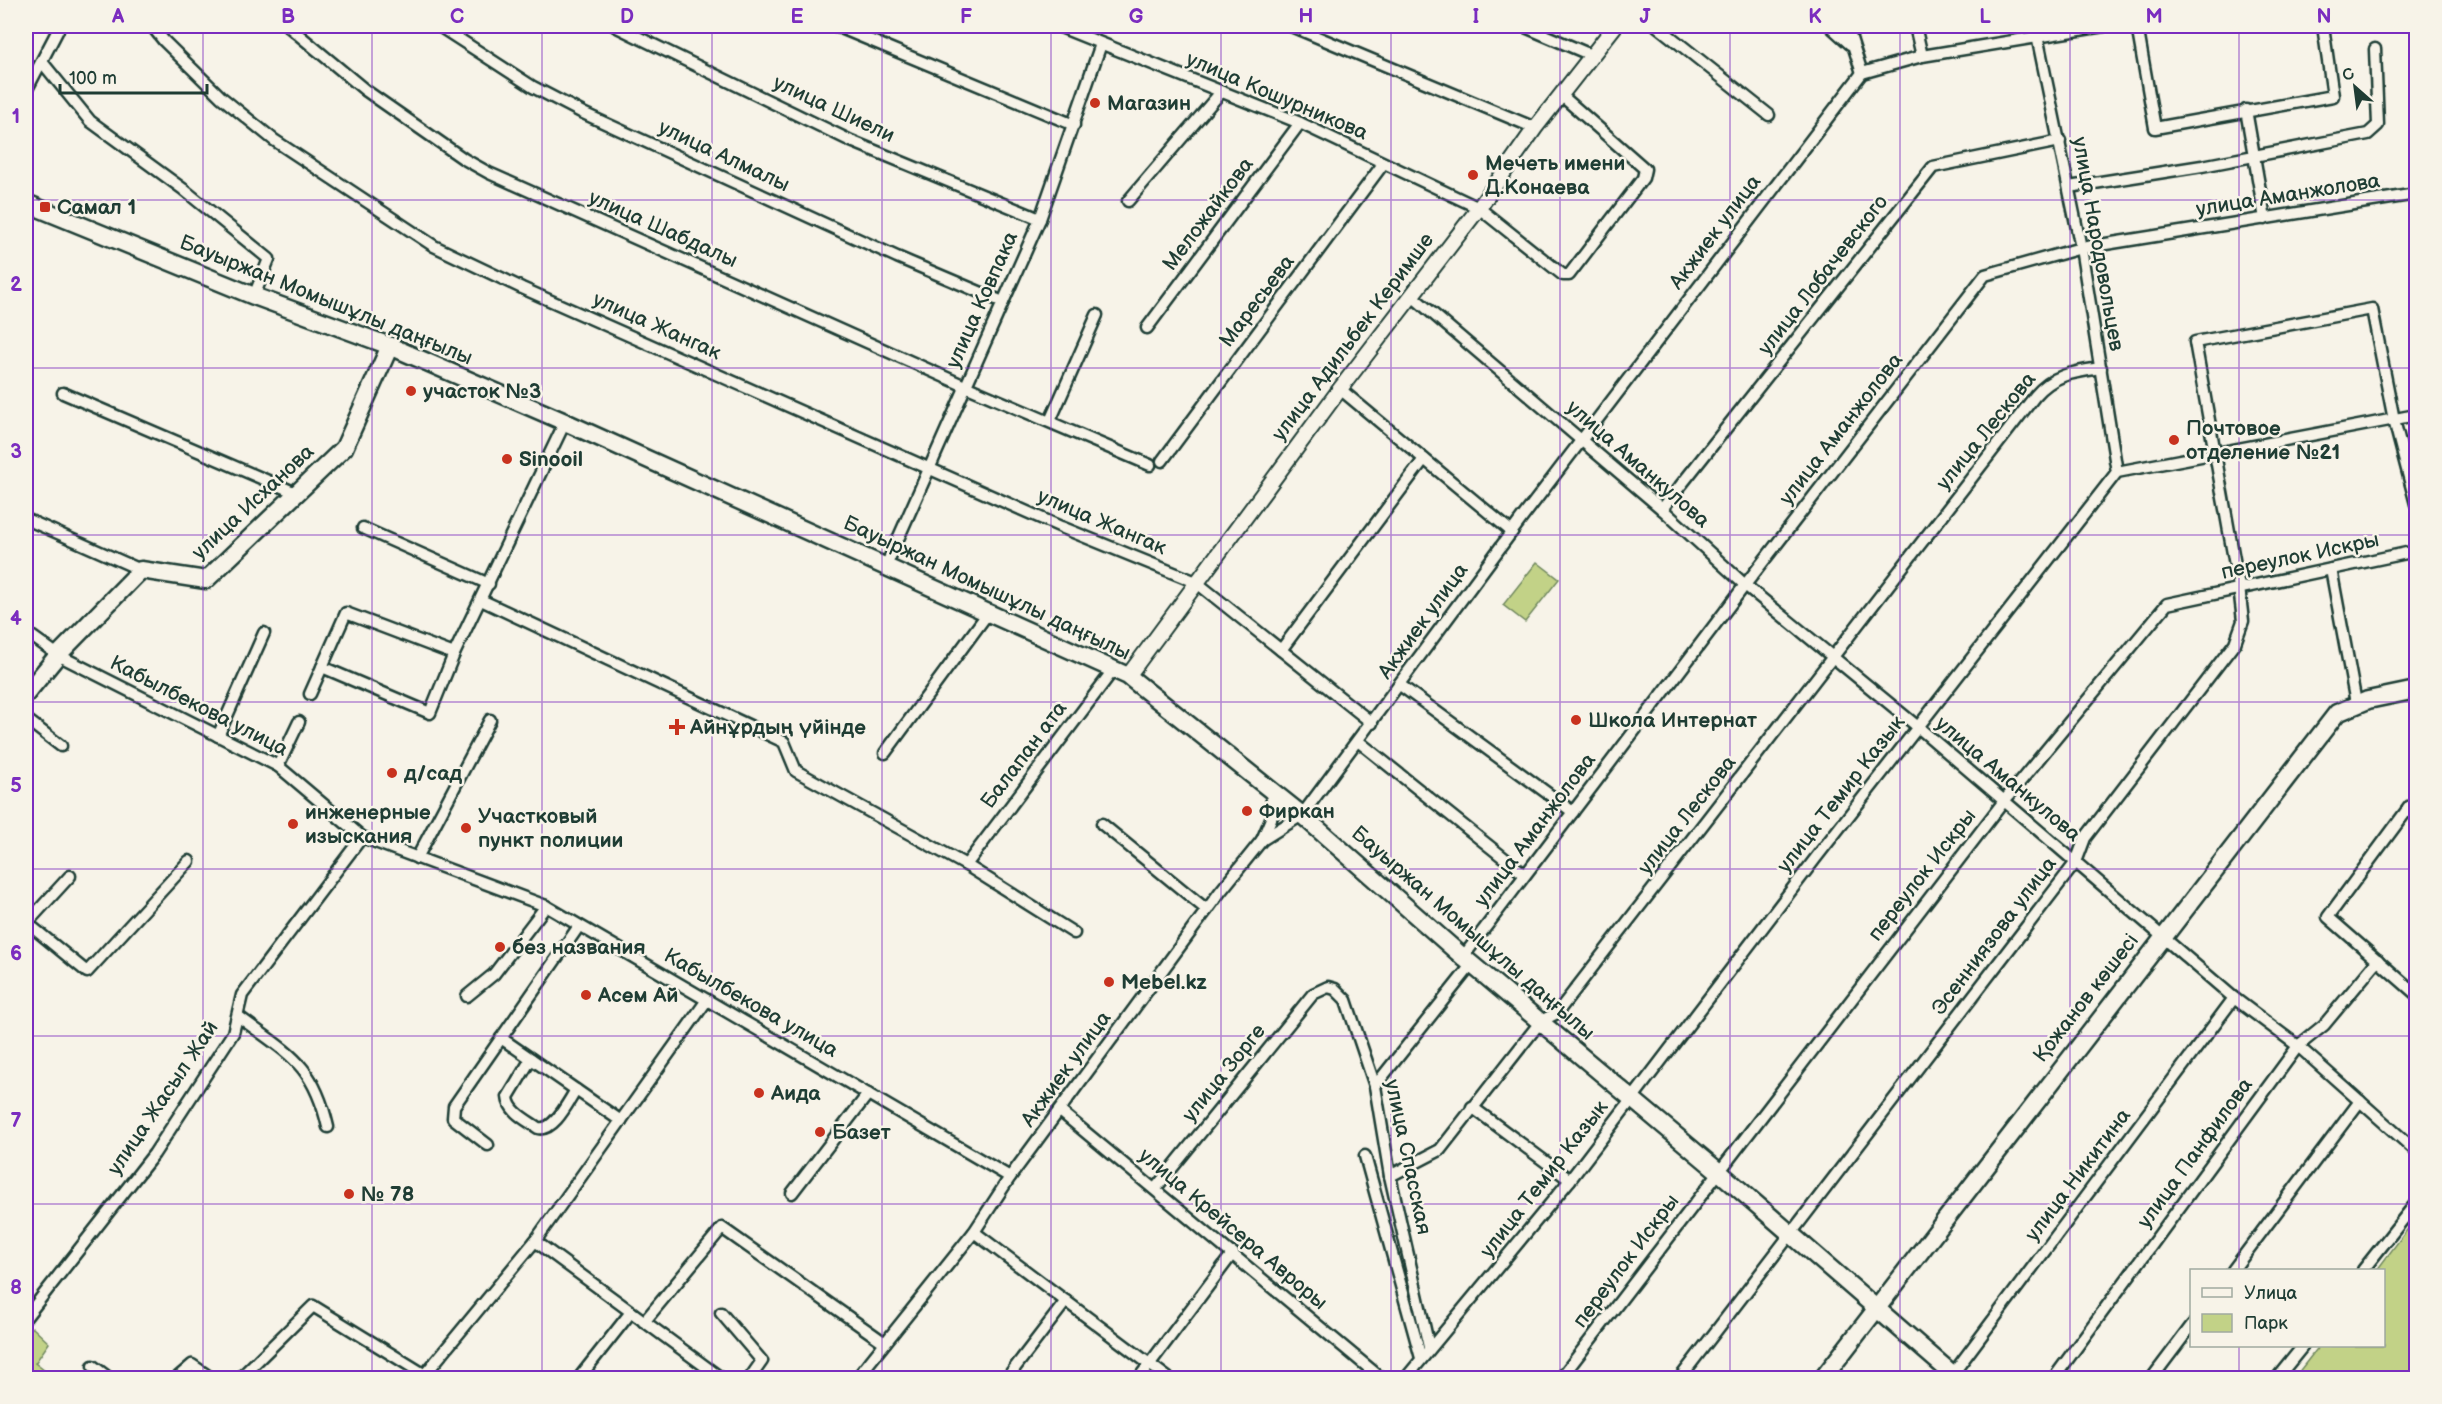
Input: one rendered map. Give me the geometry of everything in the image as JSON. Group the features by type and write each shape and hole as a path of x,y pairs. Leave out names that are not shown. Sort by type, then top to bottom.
{"main road":[{"name":"Бауыржан Момышұлы даңғылы","path":"26,203 254,296 390,346 565,422 1121,673 1302,815 1468,961 1792,1234 1955,1377"},
{"name":"улица Исханова","path":"141,570 206,580 344,448 390,346"},
{"path":"26,694 58,655 141,570"},
{"name":"Қожанов көшесі","path":"1823,1378 2324,728 2337,713 2356,704 2416,690"}],"street":[{"path":"26,91 60,26"},
{"name":"улица Жангак","path":"152,26 192,69 246,119 434,246 514,285 1061,527 1196,582 1372,723"},
{"name":"улица Шабдалы","path":"288,26 365,90 464,159 489,173 965,386 1150,465"},
{"name":"улица Алмалы","path":"439,26 532,87 583,112 887,252 1003,302"},
{"name":"улица Шиели","path":"615,26 851,141 1040,219"},
{"path":"836,26 1074,125"},
{"name":"улица Кошурникова","path":"1058,26 1300,123 1479,208 1563,275 1569,275 1643,178 1645,169 1561,95"},
{"path":"1291,26 1534,128"},
{"path":"1523,26 1591,54"},
{"name":"улица Адильбек Керимше","path":"1121,673 1196,582 1479,208 1534,128 1615,26"},
{"path":"1657,26 1769,115"},
{"path":"1830,26 1851,44"},
{"path":"1847,26 1862,73 1922,56 2036,31 2104,26"},
{"path":"1915,26 1922,56"},
{"path":"2137,26 2155,128 2332,96 2323,26"},
{"name":"улица Народовольцев","path":"2036,31 2081,248 2117,472"},
{"name":"улица Ковпака","path":"886,566 1040,219 1101,44"},
{"path":"2069,187 2368,134 2378,125 2375,49"},
{"path":"42,62 90,121 183,189 269,259 254,296"},
{"name":"Акжиек улица","path":"857,1378 974,1232 1010,1177 1206,910 1262,840 1302,815 1512,532 1862,73"},
{"path":"1128,201 1221,92"},
{"path":"2246,110 2265,219"},
{"name":"Меложайкова","path":"1147,328 1300,123"},
{"name":"улица Лобачевского","path":"1662,509 1933,167 2060,141"},
{"name":"Маресьева","path":"1162,461 1383,164"},
{"name":"улица Аманжолова","path":"1375,1086 1468,961 1524,874 1985,275 2081,248 2416,194"},
{"name":"улица Аманкулова","path":"1411,295 1662,509 1745,585 1833,660 1918,727 2234,998 2298,1046 2416,1151"},
{"name":"Эсенниязова улица","path":"1680,1378 2076,862 2085,838 2235,643 2243,621 2239,587 2195,342 2372,309 2394,420"},
{"path":"1050,421 1097,315"},
{"name":"улица Лескова","path":"1390,1176 1440,1150 1541,1021 1557,1014 2044,386 2061,375 2101,368"},
{"path":"1340,389 1512,532"},
{"path":"63,393 296,493"},
{"path":"2117,472 2416,415"},
{"path":"2394,420 2416,504"},
{"path":"322,667 430,713 454,654 482,600 565,422"},
{"path":"1281,650 1425,459"},
{"name":"улица Темир Казык","path":"1406,1378 1429,1347 1460,1316 1570,1180 2117,472"},
{"path":"26,519 141,570"},
{"path":"363,528 489,584"},
{"name":"переулок Искры","path":"1561,1378 2004,801 2167,604 2239,587 2416,552"},
{"path":"2331,569 2356,704"},
{"path":"482,600 784,742 796,771 966,865 1074,933"},
{"path":"310,694 346,613 454,654"},
{"path":"885,753 988,613"},
{"name":"Кабылбекова улица","path":"26,633 58,655 278,766 362,837 546,906 1010,1177"},
{"path":"218,736 264,633"},
{"name":"Балапан ата","path":"966,865 1121,673"},
{"path":"1400,685 1573,812"},
{"path":"26,719 61,746"},
{"path":"417,858 490,720"},
{"path":"278,766 299,722"},
{"path":"1358,741 1524,874"},
{"path":"1262,840 1273,814 1271,790"},
{"path":"2416,804 2410,806 2328,916 2416,994"},
{"path":"1102,824 1206,910"},
{"name":"улица Жасыл Жай","path":"26,1317 154,1154 233,1033 242,995 362,837"},
{"path":"70,876 26,922 87,972 189,861"},
{"path":"466,996 494,974 546,906"},
{"path":"488,1145 453,1118 454,1106 579,926"},
{"name":"улица Панфилова","path":"2054,1378 2298,1046 2324,1025 2378,960"},
{"name":"улица Спасская","path":"1328,987 1335,989 1346,1000 1375,1086 1390,1176 1429,1347"},
{"name":"улица Зорге","path":"1155,1189 1313,994 1328,987"},
{"name":"улица Никитина","path":"1955,1377 2234,998"},
{"path":"240,1378 313,1306 425,1377 535,1241 707,1000"},
{"path":"238,1017 302,1064 323,1104 328,1127"},
{"path":"501,1038 621,1121"},
{"path":"531,1059 508,1097 508,1101 510,1107 538,1128 543,1130 550,1126 576,1090"},
{"path":"792,1193 868,1094"},
{"path":"2234,1269 2360,1101"},
{"path":"1472,1107 1570,1180"},
{"name":"улица Крейсера Авроры","path":"1060,1111 1381,1378"},
{"path":"1365,1156 1421,1358"},
{"path":"2364,1269 2416,1203"},
{"path":"644,1322 722,1228 885,1342"},
{"path":"974,1232 1168,1378"},
{"path":"535,1241 721,1378"},
{"path":"1139,1378 1233,1254"},
{"path":"1006,1378 1066,1301"},
{"path":"579,1378 630,1312"},
{"path":"721,1313 762,1361 750,1378"},
{"path":"2152,1378 2190,1328"},
{"path":"2277,1378 2302,1347"},
{"path":"177,1378 192,1365 211,1378"},
{"path":"93,1366 109,1378"}],"green space":[{"path":"1537,562 1559,579 1525,622 1503,605"},
{"path":"2416,1218 2416,1378 2294,1378 2318,1347 2385,1347 2385,1269 2378,1269"},
{"path":"32,1327 49,1343 35,1363 54,1378 26,1378 26,1335"}],"place":[{"name":"Магазин","path":"1095,103"},
{"name":"Мечеть имени Д.Конаева","path":"1473,175"},
{"name":"Самал 1","path":"45,207"},
{"name":"участок №3","path":"411,391"},
{"name":"Почтовое отделение №21","path":"2174,440"},
{"name":"Sinooil","path":"507,459"},
{"name":"Школа Интернат","path":"1576,720"},
{"name":"Айнұрдың үйінде","path":"677,727"},
{"name":"д/сад","path":"392,773"},
{"name":"Фиркан","path":"1247,811"},
{"name":"инженерные изыскания","path":"293,824"},
{"name":"Участковый пункт полиции","path":"466,828"},
{"name":"без названия","path":"500,947"},
{"name":"Mebel.kz","path":"1109,982"},
{"name":"Асем Ай","path":"586,995"},
{"name":"Аида","path":"759,1093"},
{"name":"Базет","path":"820,1132"},
{"name":"№ 78","path":"349,1194"}]}
